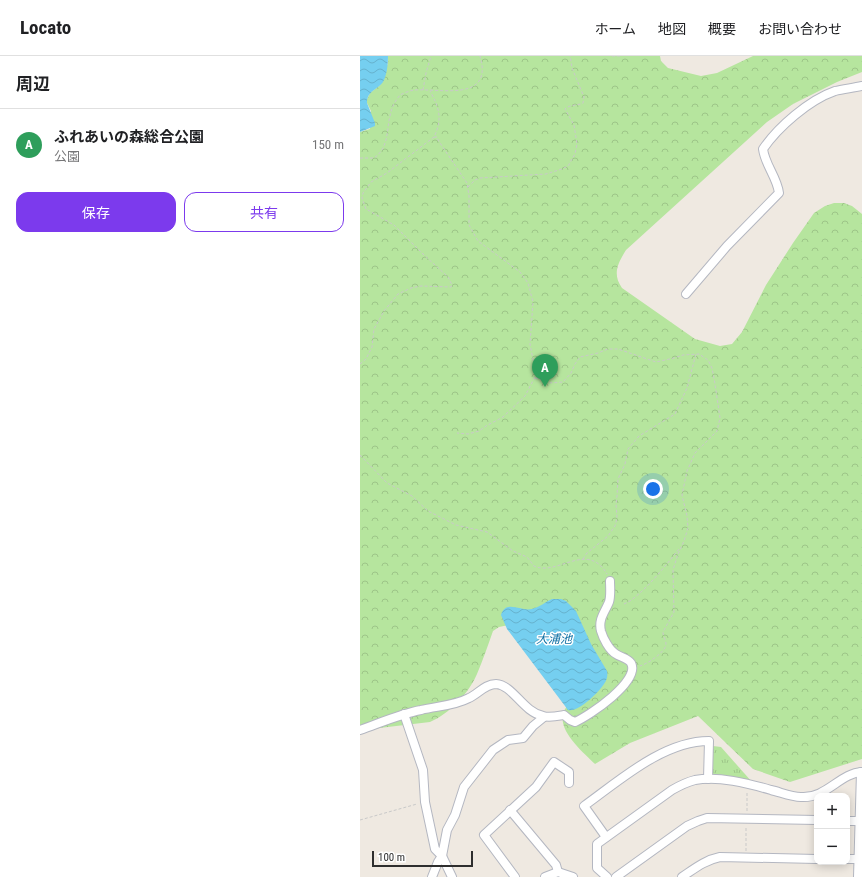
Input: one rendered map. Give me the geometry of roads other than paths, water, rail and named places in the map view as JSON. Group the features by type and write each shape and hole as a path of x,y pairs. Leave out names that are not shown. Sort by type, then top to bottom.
{"street":[{"path":"686,294 727,246 779,193 778,185 764,158 763,149 777,132 808,105 834,92 862,86"},
{"path":"360,730 404,714 443,706 469,698 487,686 495,684 502,686 512,693 527,709 544,716 564,715 575,722 584,718 594,712 614,695 623,685 632,670 632,664 630,661 614,653 610,649 601,630 602,616 610,598 610,581"},
{"path":"404,714 423,770 425,802 435,849 442,856 452,877"},
{"path":"432,877 442,856 447,830 455,815 464,787 470,777 493,750 508,740 523,738 544,716"},
{"path":"606,837 584,806 650,759 686,744 698,741 709,741 708,780"},
{"path":"515,877 484,835 536,786 554,762 568,772 568,784"},
{"path":"607,877 597,868 597,844 672,790 683,784 695,780 729,780 752,784 800,797 821,793 854,773 861,772 858,877"},
{"path":"510,810 556,865 558,872"},
{"path":"616,877 688,826 707,818 814,820"},
{"path":"850,821 859,821"},
{"path":"682,877 703,863 720,857 814,859"},
{"path":"850,859 858,859"},
{"path":"545,877 558,872 573,877"}],"water":[{"path":"360,56 388,56 387,69 383,82 370,93 367,99 375,126 360,132"},
{"name":"大浦池","path":"552,599 561,599 566,601 576,611 591,644 607,671 606,681 598,692 588,701 572,710 568,710 507,629 501,615 503,610 506,608 514,607 532,609"}],"place":[{"name":"ふれあいの森総合公園","path":"545,387"}]}
